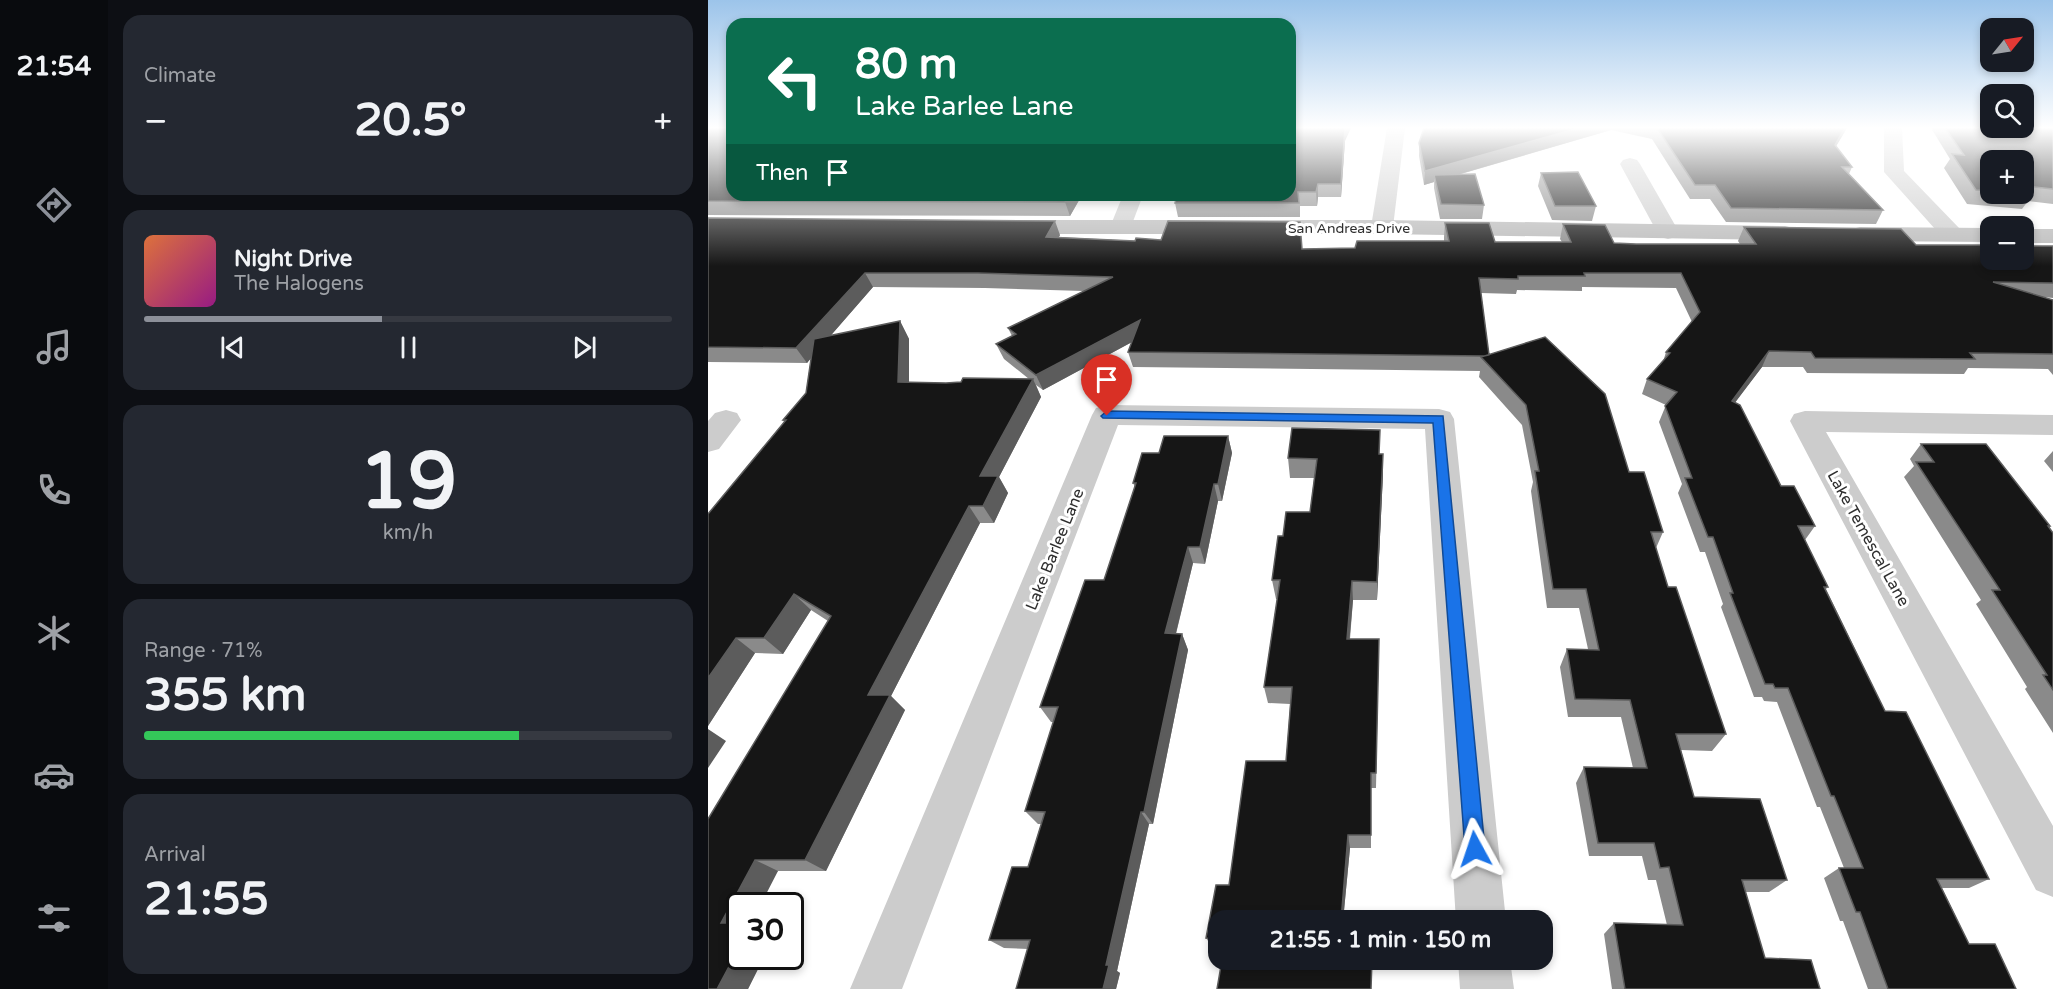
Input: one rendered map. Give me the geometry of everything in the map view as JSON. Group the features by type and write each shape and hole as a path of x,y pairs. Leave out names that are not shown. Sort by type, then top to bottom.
{"street":[{"path":"1382,227 1389,174"},
{"path":"1636,174 1668,232"},
{"path":"1896,174 1952,234"},
{"path":"1121,227 1131,201"},
{"name":"San Andreas Drive","path":"991,226 1382,227 1807,233"},
{"path":"1842,233 1980,235"},
{"path":"2034,236 2053,236"},
{"name":"Lake Barlee Lane","path":"876,989 1107,416 1439,419 1480,910"},
{"name":"Lake Temescal Lane","path":"2053,425 1804,421 2053,873"},
{"path":"1485,970 1487,989"}],"building":[{"path":"708,174 726,174 726,201 1066,201 1065,202 708,201"},
{"path":"1296,174 1342,174 1341,184 1318,184 1316,192 1298,192 1299,203 1175,203 1176,201 1296,201"},
{"path":"1475,174 1484,205 1441,204 1434,175"},
{"path":"1541,174 1579,174 1596,206 1555,206"},
{"path":"1688,174 1849,174 1883,210 1731,208 1715,185 1695,185"},
{"path":"1965,174 1980,174 1980,190 1976,190"},
{"path":"2034,174 2053,174 2053,189 2034,187"},
{"path":"708,218 1055,221 1046,237 1135,241 1136,238 1161,240 1168,221 1300,222 1302,249 1355,248 1357,241 1449,241 1445,223 1489,223 1495,242 1571,242 1563,224 1605,225 1614,243 1636,244 1756,244 1744,227 1901,229 1916,245 1980,245 1980,270 2034,270 2034,246 2053,246 2053,283 1993,282 2053,300 2053,354 1970,353 1975,359 1815,358 1811,352 1769,351 1732,401 1740,405 1781,486 1794,486 1815,526 1798,526 1828,587 1824,587 1885,711 1906,712 1989,879 1937,879 1969,944 1995,944 2016,989 1888,989 1860,912 1856,912 1839,868 1863,868 1834,796 1831,796 1788,688 1775,688 1773,684 1765,684 1730,593 1733,593 1713,537 1708,537 1685,478 1692,478 1665,406 1677,392 1647,379 1670,353 1666,352 1700,312 1681,273 1584,273 1585,276 1479,278 1489,355 1484,356 1128,352 1140,320 1036,375 996,344 1016,334 1008,328 1113,277 978,273 865,273 796,348 708,347"},
{"path":"900,321 898,382 946,383 961,382 963,378 1033,379 980,476 998,476 983,506 969,506 868,695 890,695 805,860 755,860 738,892 726,892 726,914 721,923 726,923 727,970 717,989 708,989 708,819 831,616 794,594 764,638 736,638 708,678 708,514 806,393 814,339"},
{"path":"1545,337 1605,394 1629,472 1644,472 1663,532 1651,532 1668,587 1676,587 1726,734 1676,734 1694,797 1760,799 1787,880 1742,880 1765,958 1811,960 1820,989 1625,989 1614,923 1683,925 1669,867 1660,868 1654,843 1598,843 1584,767 1647,768 1630,700 1575,699 1567,649 1599,650 1586,589 1553,589 1535,471 1539,471 1526,405 1481,357"},
{"path":"1292,428 1380,430 1379,454 1383,454 1377,582 1352,581 1347,639 1379,639 1376,773 1371,773 1371,835 1348,835 1342,910 1211,910 1216,885 1229,885 1246,761 1286,761 1292,687 1264,687 1280,580 1272,580 1278,536 1283,536 1286,512 1310,512 1317,459 1288,458"},
{"path":"1164,436 1228,436 1218,484 1214,484 1200,547 1188,547 1165,633 1182,634 1144,812 1141,812 1106,965 1109,965 1103,989 1016,989 1030,940 989,940 1012,867 1028,867 1045,812 1025,811 1058,707 1040,707 1085,580 1104,580 1136,483 1133,483 1142,453 1159,453"},
{"path":"1921,444 1986,444 2050,526 2048,526 2053,533 2053,690 2043,675 2047,675 1992,590 2000,590 1916,462 1934,462"},
{"path":"1220,970 1372,970 1371,989 1217,989"}],"route":[{"path":"1107,416 1439,419 1475,849"}]}
